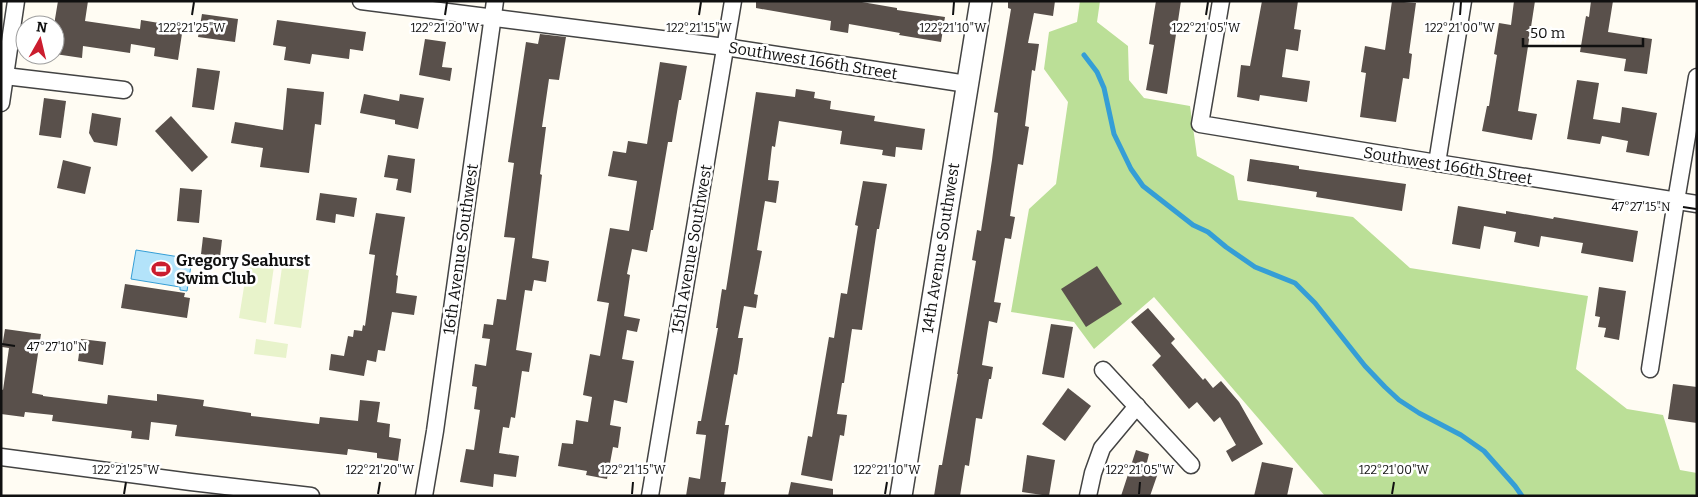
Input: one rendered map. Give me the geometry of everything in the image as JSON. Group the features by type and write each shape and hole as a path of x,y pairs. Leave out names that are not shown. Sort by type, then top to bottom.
{"street":[{"path":"1,103 16,1"},
{"name":"Southwest 166th Street","path":"361,1 725,47 967,84"},
{"name":"16th Avenue Southwest","path":"424,496 494,1"},
{"name":"15th Avenue Southwest","path":"650,496 733,1"},
{"name":"14th Avenue Southwest","path":"900,496 981,1"},
{"name":"Southwest 166th Street","path":"1221,1 1200,124 1437,164 1697,204"},
{"path":"1437,164 1463,1"},
{"path":"5,76 124,90"},
{"path":"1650,369 1697,77"},
{"path":"1103,370 1191,465"},
{"path":"1088,496 1093,473 1102,448 1137,406"},
{"path":"1,457 311,496"}],"green space":[{"path":"1080,1 1100,1 1097,22 1128,46 1129,80 1144,98 1190,106 1197,156 1234,176 1238,200 1353,217 1410,268 1588,296 1576,369 1627,409 1663,415 1680,470 1697,473 1697,496 1325,496 1154,297 1094,349 1074,322 1011,312 1029,209 1056,184 1068,102 1044,69 1049,32 1077,22"},
{"path":"248,262 274,266 266,323 239,318"},
{"path":"282,267 309,270 301,328 274,324"},
{"path":"256,339 288,344 286,358 254,354"}],"water":[{"name":"Gregory Seahurst Swim Club","path":"136,250 192,259 187,291 180,290 180,287 131,279"}],"building":[{"path":"58,1 88,1 85,21 140,29 141,20 183,27 178,60 154,56 155,48 131,44 130,53 83,46 82,58 65,55 65,15 56,15"},
{"path":"756,1 856,1 897,8 897,10 945,17 941,42 849,24 848,33 830,30 831,21 756,8"},
{"path":"1008,1 1055,1 1053,16 1034,13 1028,43 1039,44 1035,71 1032,70 1025,126 1029,127 1023,165 1018,164 1010,216 1015,217 1011,239 1005,238 994,302 1001,303 997,323 989,321 982,365 993,367 982,419 976,418 969,466 965,465 960,496 934,496 939,465 942,465 958,374 976,261 972,260 977,230 981,231 992,160 998,113 994,112 1011,9 1008,8"},
{"path":"1156,1 1181,1 1167,94 1146,90 1154,45 1149,44"},
{"path":"1262,1 1298,1 1294,29 1301,30 1298,51 1286,49 1282,77 1310,81 1307,102 1260,95 1259,101 1237,97 1241,65 1250,66"},
{"path":"1392,1 1416,3 1409,53 1412,54 1409,79 1403,78 1396,122 1360,117 1366,73 1361,72 1365,46 1385,50"},
{"path":"1514,1 1535,1 1518,111 1537,114 1532,140 1482,131 1487,106 1489,106 1497,55 1494,54 1499,23 1511,25"},
{"path":"1591,1 1613,1 1608,32 1652,39 1647,74 1624,71 1626,59 1580,52 1586,16 1589,17"},
{"path":"202,14 238,19 235,42 198,37"},
{"path":"277,20 366,32 363,51 350,49 349,59 312,54 310,64 284,60 286,47 273,45"},
{"path":"540,34 566,37 559,80 549,79 542,127 546,127 532,258 549,261 546,282 534,280 532,291 525,290 516,350 532,353 529,372 522,371 515,418 511,417 509,428 503,427 499,453 519,456 516,477 494,474 493,487 460,482 466,449 474,450 480,410 474,409 477,387 472,386 475,364 486,366 490,339 482,338 484,324 493,325 497,299 506,300 515,238 504,237 514,163 508,162 526,42 538,44"},
{"path":"425,39 446,42 442,67 452,68 450,81 419,75"},
{"path":"660,62 687,66 672,142 668,142 653,230 651,230 647,252 632,249 627,274 630,275 624,316 640,319 637,332 627,330 622,359 634,361 627,403 614,400 610,425 621,427 618,448 613,447 607,479 586,475 587,471 558,466 562,443 573,444 576,420 588,422 592,397 583,395 590,354 600,356 609,303 597,301 610,228 629,231 637,181 608,176 613,151 626,153 628,141 647,144"},
{"path":"197,68 220,71 214,110 192,107"},
{"path":"1577,80 1599,83 1593,119 1620,123 1622,107 1657,113 1649,156 1626,152 1628,141 1602,136 1600,144 1567,139"},
{"path":"287,88 324,92 321,125 315,124 309,173 260,167 263,148 231,143 235,122 283,130"},
{"path":"796,89 815,92 814,98 831,101 830,109 875,116 874,121 925,129 922,150 896,147 895,157 882,155 883,150 840,144 842,131 779,121 775,147 772,146 768,180 779,181 776,203 765,201 757,250 762,251 754,294 758,295 756,308 744,306 738,338 743,338 737,375 734,374 725,425 729,425 721,482 726,482 724,496 686,496 689,477 700,479 706,435 696,434 698,421 701,421 718,328 716,328 722,289 726,290 756,92 795,97"},
{"path":"364,94 399,101 400,94 424,98 418,129 395,124 395,120 360,113"},
{"path":"44,98 66,101 61,138 39,135"},
{"path":"92,113 121,118 117,146 94,142 89,133"},
{"path":"171,116 208,157 192,172 155,131"},
{"path":"388,155 415,159 411,193 396,190 398,179 384,177"},
{"path":"1250,159 1299,166 1299,169 1406,184 1402,211 1316,197 1317,192 1247,181"},
{"path":"63,160 91,167 85,194 57,188"},
{"path":"863,181 887,184 879,229 877,229 862,330 852,329 844,383 842,383 837,414 847,415 844,436 840,435 832,481 801,475 808,436 812,437 829,337 834,338 841,293 847,294 858,226 855,225"},
{"path":"180,188 202,190 199,223 177,221"},
{"path":"320,193 357,198 354,217 336,214 335,223 316,220"},
{"path":"1458,206 1506,214 1506,211 1553,219 1554,217 1638,231 1633,262 1581,253 1583,243 1541,236 1539,247 1514,242 1516,232 1484,226 1480,249 1452,244"},
{"path":"376,213 405,217 396,275 398,276 396,293 417,296 414,315 392,312 385,351 378,350 376,362 367,360 364,376 329,370 331,354 344,356 348,336 353,337 354,330 362,331 363,325 365,326 375,255 369,254"},
{"path":"203,237 222,240 220,257 201,254"},
{"path":"1097,266 1122,304 1086,327 1061,289"},
{"path":"125,284 185,293 184,297 190,298 187,318 121,308"},
{"path":"1599,287 1626,291 1619,340 1604,337 1606,328 1598,327 1600,317 1595,316"},
{"path":"1148,308 1175,339 1171,343 1203,380 1205,378 1213,388 1221,381 1239,402 1263,444 1232,462 1226,451 1236,445 1220,417 1214,422 1197,402 1189,409 1152,365 1161,356 1131,322"},
{"path":"1051,324 1073,327 1064,378 1042,374"},
{"path":"5,329 41,334 32,393 107,404 108,395 157,401 157,394 204,400 203,406 251,413 251,416 319,424 320,417 358,421 360,400 380,402 377,422 390,424 389,437 401,439 398,461 377,458 377,453 348,449 347,455 175,436 177,425 151,422 149,440 131,438 132,431 52,421 53,415 25,412 24,417 1,414 1,389 3,390 9,348 2,347"},
{"path":"81,339 106,342 103,365 78,361"},
{"path":"1673,384 1697,387 1697,423 1668,419"},
{"path":"1068,388 1091,406 1065,441 1042,424"},
{"path":"1136,450 1149,454 1146,466 1159,470 1150,496 1121,496"},
{"path":"1027,455 1055,460 1049,496 1022,492"},
{"path":"1262,462 1293,468 1287,496 1254,496"},
{"path":"791,482 833,489 833,496 788,496"}],"waterway":[{"path":"1084,55 1097,72 1104,88 1114,134 1131,169 1143,186 1193,225 1208,232 1255,267 1295,283 1315,303 1365,366 1385,387 1399,400 1419,413 1461,435 1484,451 1522,496"}],"place":[{"name":"Gregory Seahurst Swim Club","path":"161,269"}]}
